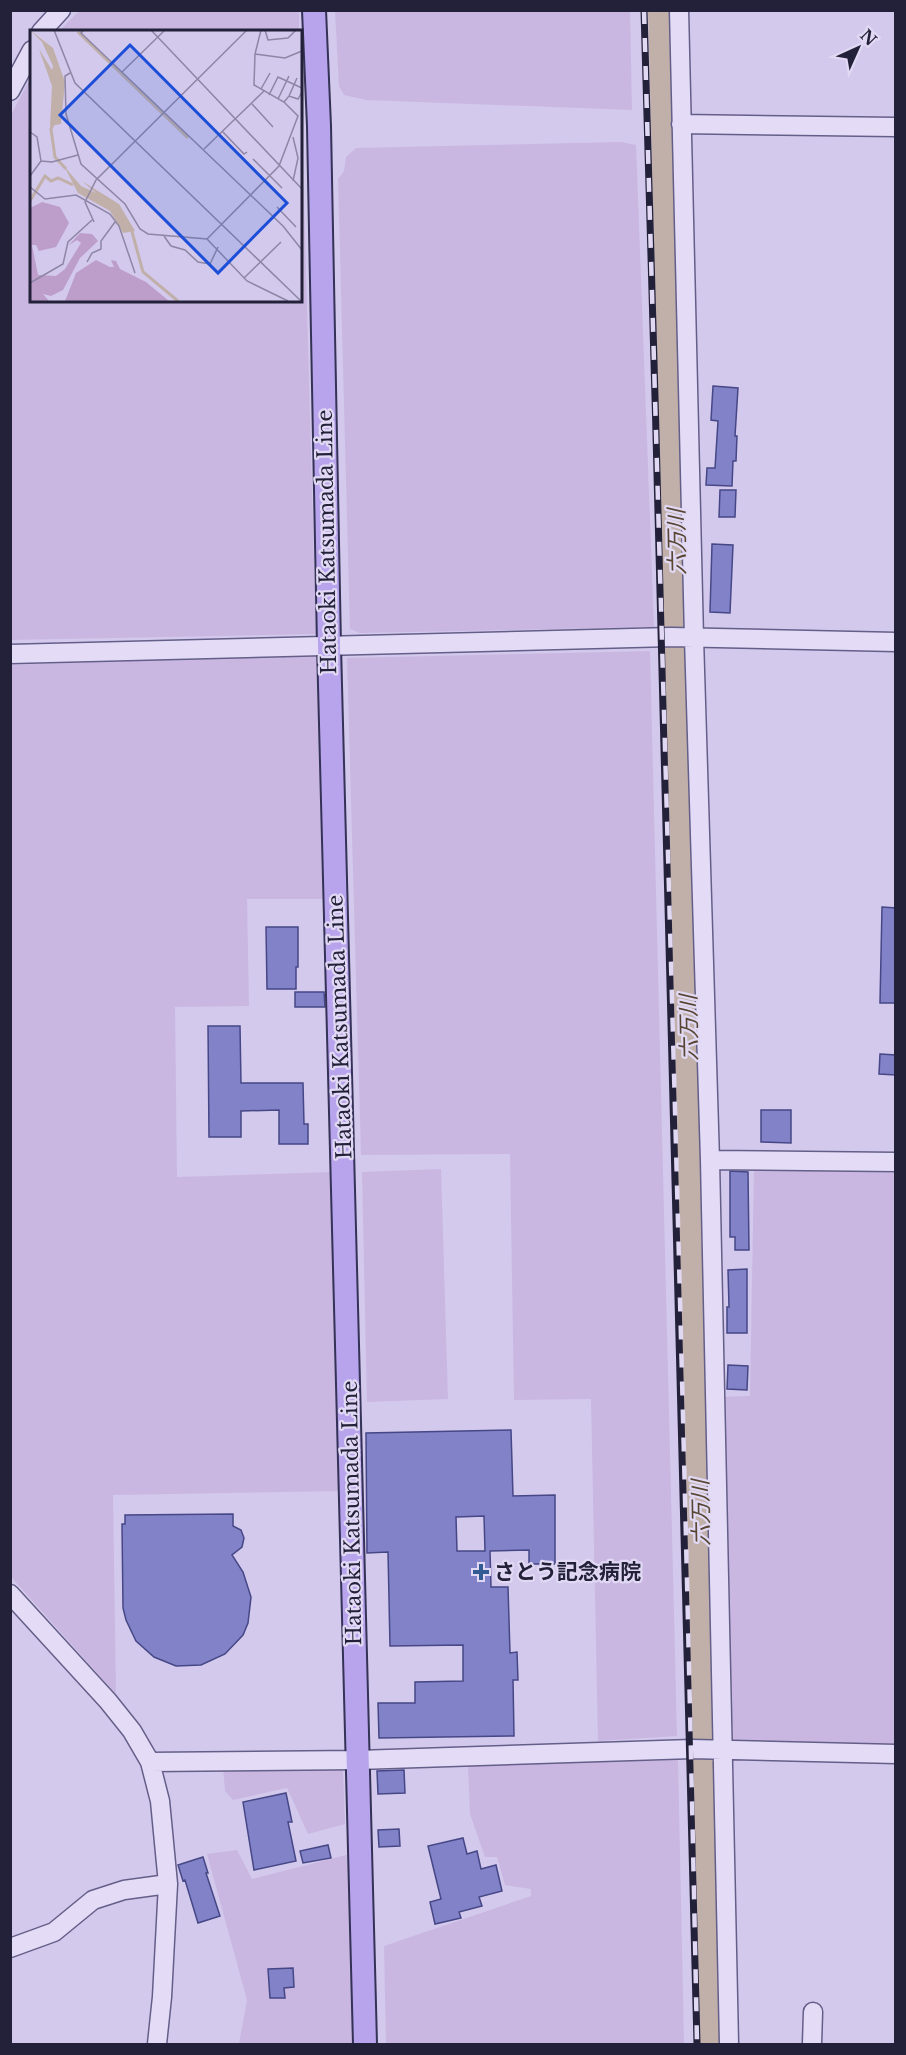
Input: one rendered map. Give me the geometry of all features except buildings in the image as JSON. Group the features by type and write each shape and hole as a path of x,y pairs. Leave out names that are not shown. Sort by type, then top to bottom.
{"main road":[{"name":"Hataoki Katsumada Line","path":"314,10 320,138 329,646 365,2044"}],"street":[{"path":"43,30 61,10"},
{"path":"679,10 694,638 710,1160 729,2044"},
{"path":"10,91 30,54"},
{"path":"681,124 896,127"},
{"path":"10,654 671,637 896,642"},
{"path":"710,1160 896,1162"},
{"path":"10,1594 108,1701 132,1731 150,1762 160,1801 168,1884 157,2044"},
{"path":"150,1762 358,1760 699,1749 896,1754"},
{"path":"10,1948 54,1932 93,1900 124,1890 168,1884"},
{"path":"812,2044 813,2012"}],"shaded area":[{"path":"79,11 299,11 299,30 60,30"},
{"path":"335,11 630,11 632,110 366,100 344,95 339,86"},
{"path":"30,79 30,302 302,302 302,127 316,634 11,640 11,115"},
{"path":"621,142 636,145 654,627 360,633 350,629 338,179 344,171 346,157 356,148"},
{"path":"650,651 677,1736 598,1741 591,1399 514,1400 510,1154 361,1155 347,658"},
{"path":"317,654 325,899 247,899 249,1006 175,1007 177,1177 332,1172 339,1491 113,1495 116,1694 11,1577 11,665"},
{"path":"754,1167 895,1173 895,1745 733,1740 718,1397 750,1396"},
{"path":"441,1169 448,1399 367,1402 362,1172"},
{"path":"678,1760 684,2044 386,2044 384,1946 531,1896 531,1889 505,1885 497,1857 485,1857 470,1814 468,1765"},
{"path":"223,1768 343,1769 345,1824 308,1834 287,1788 233,1800 225,1791"},
{"path":"237,1850 252,1879 350,1854 354,2044 239,2044 247,2000 207,1854"}],"waterway":[{"name":"六万川","path":"663,10 714,2044"}],"railway":[{"path":"644,10 680,1281 697,2044"}],"place":[{"name":"さとう記念病院","path":"481,1572"}]}
